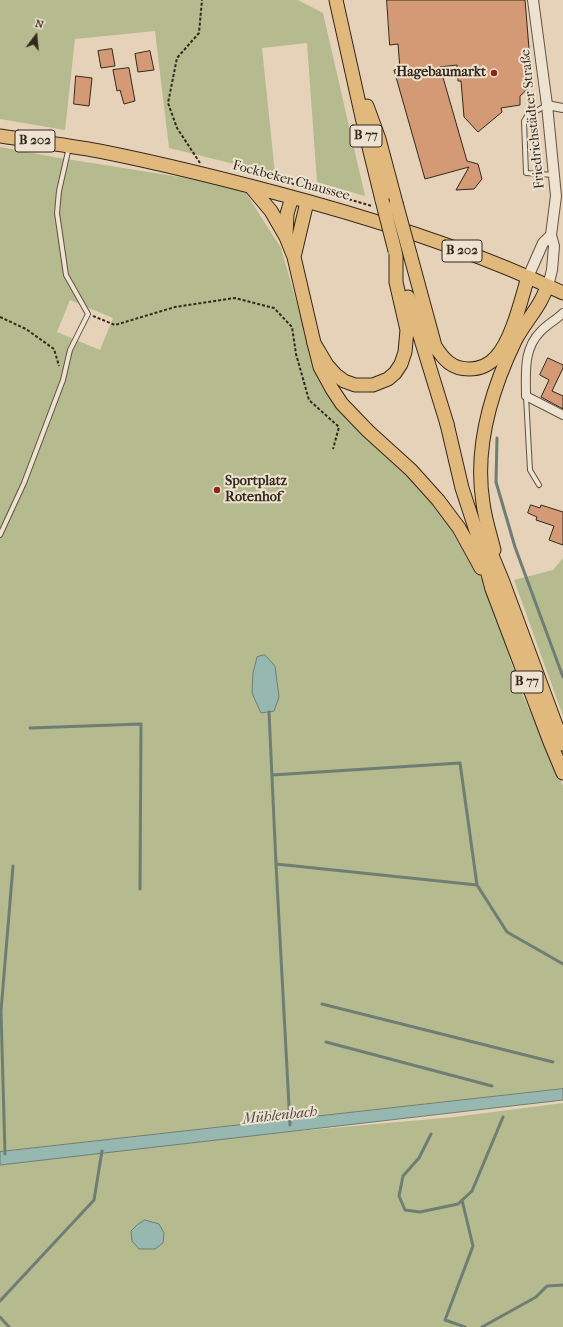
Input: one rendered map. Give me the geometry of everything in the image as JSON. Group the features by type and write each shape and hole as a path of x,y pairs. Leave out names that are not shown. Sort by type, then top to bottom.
{"main road":[{"name":"B 77","path":"336,0 382,200 418,332 490,551 563,744"},
{"path":"352,71 379,139 435,346 442,358 461,369 477,369 497,357 510,332 528,277"},
{"name":"Fockbeker Chaussee","path":"0,136 97,151 202,174 292,197 395,227 528,277 563,293"},
{"path":"250,186 271,211 286,237 294,257 320,367 332,389 368,432 411,470 451,516 492,589"},
{"path":"286,237 287,214 292,197"},
{"path":"294,257 307,202"},
{"path":"314,343 332,370 344,381 355,385 373,386 381,383 396,373 401,364 407,342 405,324 396,282 395,252"},
{"path":"503,582 483,501 481,479 484,428 498,383 515,341 540,303 548,286"},
{"name":"B 77","path":"447,424 462,488 479,540 492,589 563,773"}],"street":[{"name":"Friedrichstädter Straße","path":"533,0 547,105 556,196 550,235 554,246 552,270 548,286"},
{"path":"547,105 563,108"},
{"name":"Friedrichstädter Straße","path":"528,277 543,243 550,235"},
{"path":"563,312 544,328 532,343 526,361 526,396 563,415"}],"lane":[{"path":"547,105 527,116 524,121 526,173 554,175"},
{"path":"0,535 24,483 63,380 70,350 88,314 66,275 57,213 59,190 69,147"},
{"path":"526,396 530,470 539,485"}],"path":[{"path":"202,0 199,33 177,58 168,103 177,128 200,162 202,174"},
{"path":"88,314 115,324 175,307 235,298 274,308 292,327 296,354 309,400 339,427 333,449"},
{"path":"0,317 26,329 54,349 63,380"}],"green space":[{"path":"0,0 298,0 323,13 365,196 317,182 307,43 262,48 275,174 169,148 155,31 75,39 65,130 0,119"},
{"path":"0,147 186,178 244,190 281,248 306,335 330,391 355,427 420,484 457,534 486,587 520,689 563,786 563,1089 0,1152","holes":["70,300 113,318 100,350 57,332"]},
{"path":"563,558 563,716 514,580 553,570"},
{"path":"563,1103 563,1327 0,1327 0,1165 265,1134 454,1117"}],"water":[{"path":"265,655 275,666 279,697 274,711 261,713 252,693 253,673 257,657"},
{"path":"563,1089 563,1100 0,1165 0,1152"},
{"path":"145,1220 159,1224 164,1233 163,1243 155,1249 139,1249 132,1241 131,1231"}],"building":[{"path":"387,0 525,0 532,85 520,96 520,105 501,108 502,112 478,132 464,117 461,81 458,81 457,65 440,67 467,161 478,164 482,179 474,189 456,190 469,167 425,179 394,70 400,69 398,44 390,45"},
{"path":"112,49 115,66 101,68 98,51"},
{"path":"150,51 154,70 138,72 135,54"},
{"path":"129,68 135,101 124,104 120,90 117,91 113,70"},
{"path":"76,76 92,78 89,106 74,104"},
{"path":"548,358 563,365 552,391 563,396 563,409 541,397 549,380 540,375"},
{"path":"531,505 540,508 541,505 563,512 563,545 549,540 554,526 536,520 537,517 528,513"}],"waterway":[{"path":"497,438 496,482 515,547 563,677"},
{"name":"Mühlenbach","path":"269,712 290,1125"},
{"path":"30,728 141,724 140,889"},
{"path":"272,775 460,763 477,885 507,932 563,964"},
{"path":"276,864 477,885"},
{"path":"5,1154 1,1011 13,866"},
{"path":"322,1004 553,1062"},
{"path":"326,1042 492,1086"},
{"path":"431,1134 419,1158 403,1176 399,1196 405,1210 420,1212 458,1204 472,1191 503,1117"},
{"path":"0,1301 94,1200 102,1151"},
{"path":"462,1200 473,1246 445,1320 465,1327"},
{"path":"482,1327 536,1297 547,1286 563,1285"},
{"path":"0,1317 9,1327"}],"place":[{"name":"Hagebaumarkt","path":"494,73"},
{"name":"Sportplatz Rotenhof","path":"217,490"}]}
